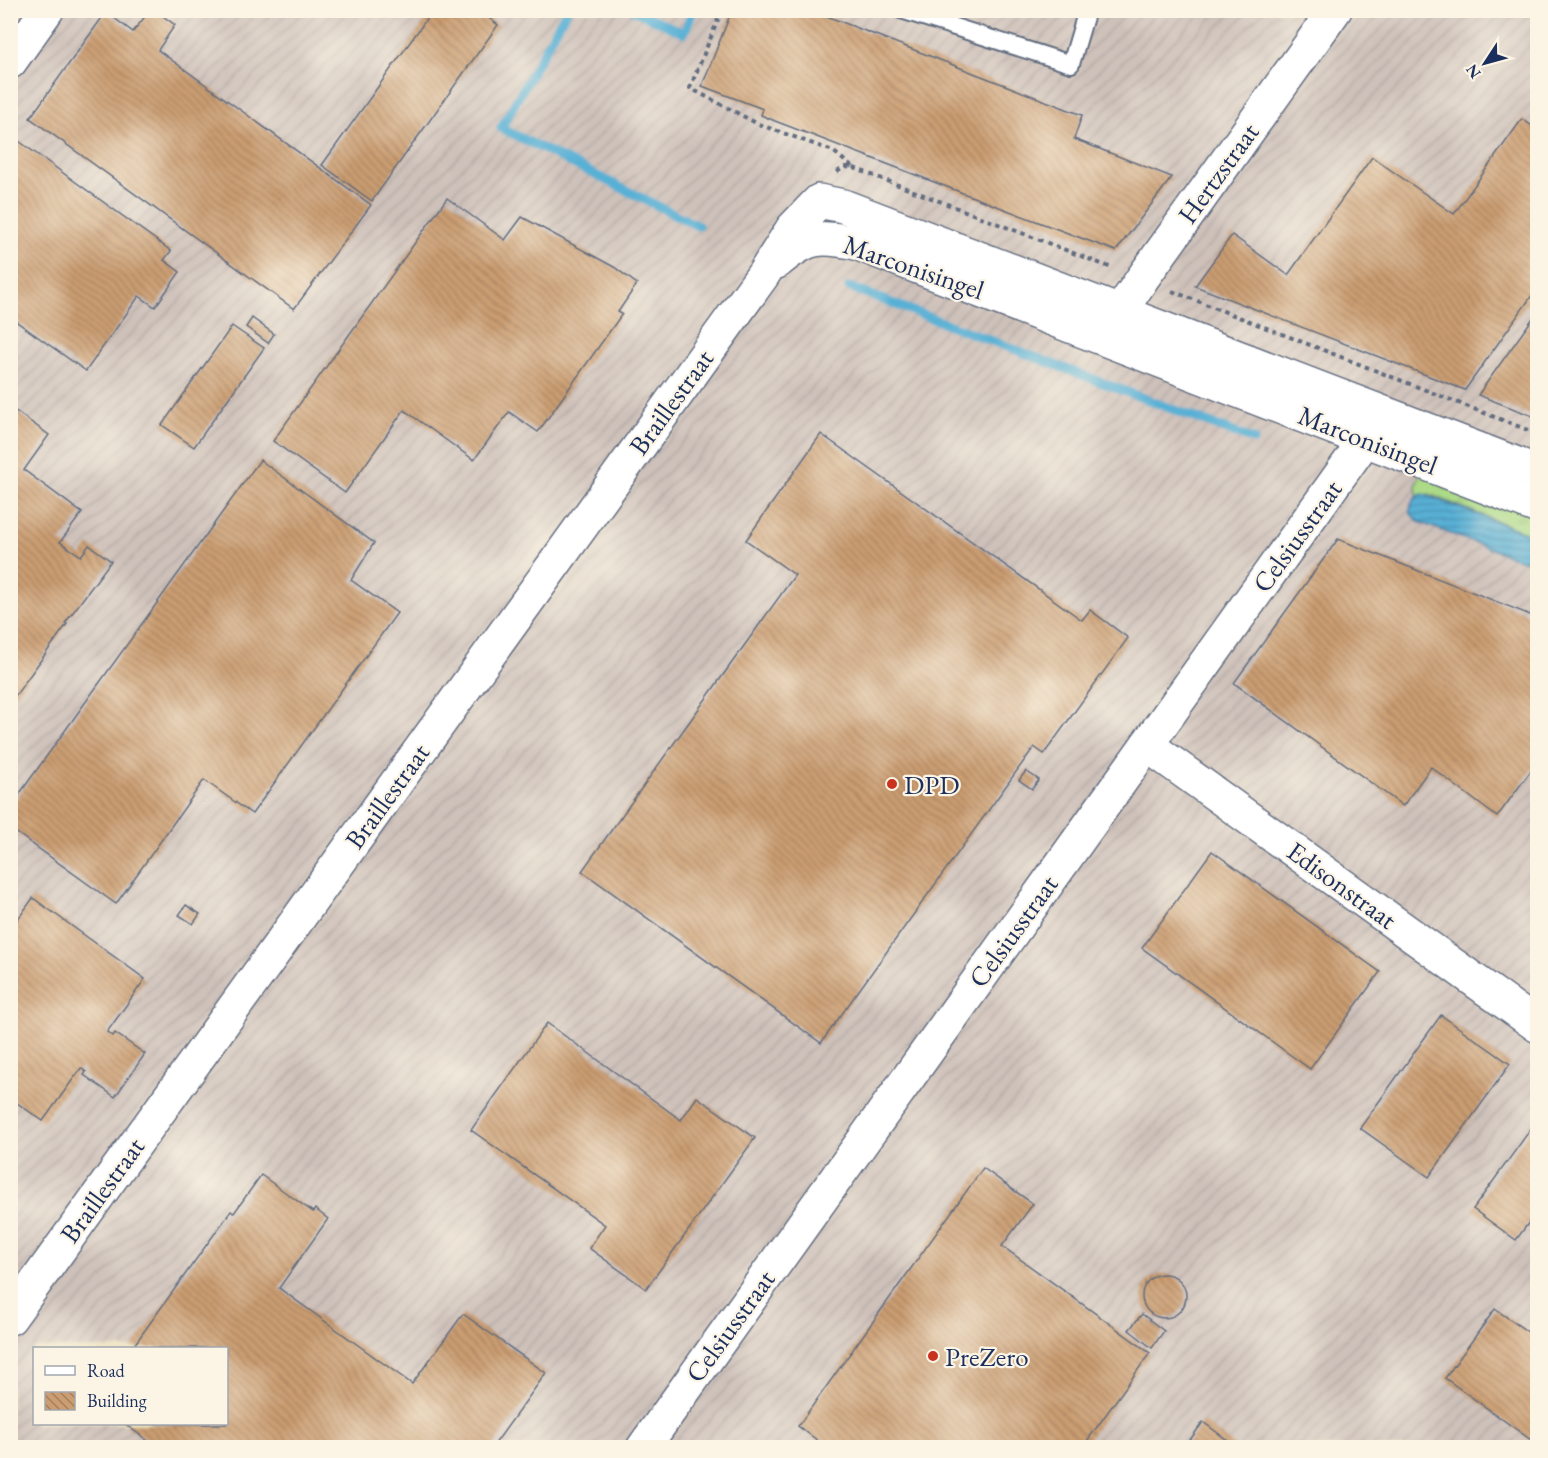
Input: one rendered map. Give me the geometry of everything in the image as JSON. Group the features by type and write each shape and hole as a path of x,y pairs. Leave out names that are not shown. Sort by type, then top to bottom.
{"street":[{"path":"10,62 47,10"},
{"name":"Hertzstraat","path":"1115,326 1142,279 1335,10"},
{"name":"Marconisingel","path":"763,275 793,249 809,240 832,238 856,243 896,258 1115,326 1372,426 1538,507"},
{"name":"Braillestraat","path":"10,1318 763,275"},
{"name":"Marconisingel","path":"1372,426 1538,472"},
{"name":"Celsiusstraat","path":"643,1448 1147,745 1372,426"},
{"name":"Edisonstraat","path":"1147,745 1538,1026"}],"lane":[{"path":"901,10 1071,64 1087,10"}],"path":[{"path":"722,10 690,88 758,124 833,151 854,168 1538,434"}],"shaded area":[{"path":"10,11 1537,11 1537,1447 11,1447"}],"green space":[{"path":"1421,471 1537,516 1537,537 1429,494 1417,496 1416,485"}],"water":[{"path":"1423,494 1537,537 1537,566 1419,522 1411,514 1411,507 1412,501"}],"building":[{"path":"133,10 167,10 163,16 175,25 158,50 371,205 294,309 30,118 106,12 133,32 144,18"},
{"path":"433,10 478,10 498,25 372,201 322,165"},
{"path":"732,10 811,10 1082,115 1074,139 1172,177 1116,251 1041,223 775,121 761,115 763,109 702,86"},
{"path":"1522,119 1538,130 1538,287 1465,390 1195,286 1232,235 1288,275 1372,157 1454,214"},
{"path":"16,139 171,251 164,260 180,272 155,307 139,296 86,371 10,317 10,147"},
{"path":"447,198 505,240 522,217 614,267 637,284 618,312 622,314 538,432 509,412 474,460 404,410 345,493 273,441"},
{"path":"1538,311 1538,418 1478,395"},
{"path":"252,318 274,334 268,343 246,327"},
{"path":"232,326 264,348 194,447 162,425"},
{"path":"10,407 49,435 24,470 82,513 60,542 81,556 89,545 111,561 10,703"},
{"path":"821,434 1082,620 1090,610 1128,638 1044,754 1034,747 821,1043 582,871 795,575 746,540"},
{"path":"260,460 374,543 351,580 397,613 252,814 204,780 116,904 10,828 10,807"},
{"path":"1338,539 1538,618 1538,761 1497,817 1431,767 1403,806 1234,683"},
{"path":"1026,771 1039,780 1032,789 1019,780"},
{"path":"1212,851 1380,972 1310,1069 1142,948"},
{"path":"33,898 145,979 107,1032 113,1036 115,1033 145,1054 115,1097 84,1075 86,1072 81,1068 43,1121 10,1098 10,930"},
{"path":"186,905 200,914 193,924 179,915"},
{"path":"1441,1015 1510,1064 1429,1177 1360,1128"},
{"path":"547,1023 681,1120 697,1097 755,1138 646,1289 589,1248 605,1225 471,1130"},
{"path":"1538,1119 1538,1210 1516,1240 1473,1209"},
{"path":"983,1168 1033,1204 1002,1246 1150,1353 1082,1448 828,1448 798,1426"},
{"path":"261,1175 313,1212 315,1209 328,1219 279,1288 412,1384 463,1314 546,1373 492,1448 158,1448 126,1425 228,1425 228,1347 133,1347 231,1211 234,1213"},
{"path":"1164,1274 1179,1281 1186,1296 1179,1311 1164,1318 1149,1311 1142,1296 1149,1281"},
{"path":"1495,1309 1538,1339 1538,1445 1445,1378"},
{"path":"1142,1314 1164,1331 1152,1348 1129,1330"},
{"path":"1203,1422 1238,1448 1184,1448"}],"waterway":[{"path":"567,10 501,128 698,226"},
{"path":"633,10 684,33 693,10"},
{"path":"849,287 1254,440"}],"place":[{"name":"DPD","path":"892,784"},
{"name":"PreZero","path":"933,1356"}]}
